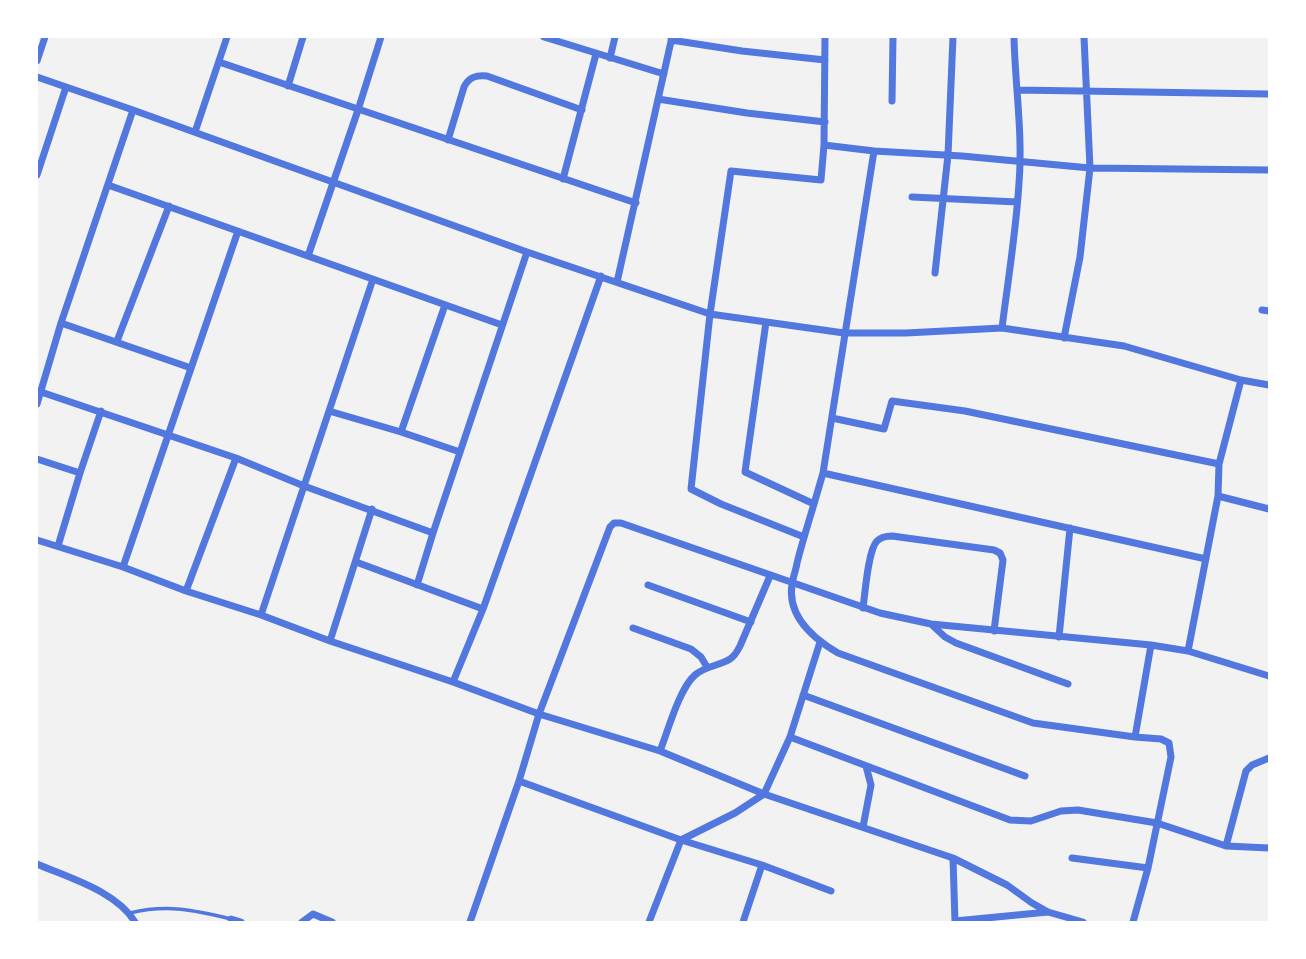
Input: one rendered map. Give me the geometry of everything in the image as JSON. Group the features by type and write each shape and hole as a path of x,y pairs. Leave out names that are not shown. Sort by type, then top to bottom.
{"street":[{"path":"37,61 45,37"},
{"path":"195,132 227,37"},
{"path":"288,86 303,37"},
{"path":"308,256 381,37"},
{"path":"544,37 559,39 596,54 664,74"},
{"path":"610,58 615,37"},
{"path":"804,537 691,489 710,314 732,171 821,180 825,122 825,37"},
{"path":"892,101 893,37"},
{"path":"936,274 948,155 953,37"},
{"path":"1002,328 1019,162 1014,37"},
{"path":"1064,338 1080,257 1090,168 1084,37"},
{"path":"617,282 671,38 742,51 825,60"},
{"path":"563,179 596,54"},
{"path":"219,62 636,203"},
{"path":"448,140 464,87 468,81 479,75 582,110"},
{"path":"37,77 527,252 710,314 844,332 1002,328 1124,346 1241,380 1269,385"},
{"path":"37,175 66,87"},
{"path":"1017,90 1269,94"},
{"path":"658,99 825,122"},
{"path":"37,404 61,323 133,110"},
{"path":"824,145 1090,168 1269,170"},
{"path":"874,151 823,472 792,584 791,594 797,614 820,642 838,653 1033,723 1161,739 1169,743 1171,757 1148,868 1133,922"},
{"path":"108,185 502,325"},
{"path":"912,197 1017,202"},
{"path":"117,341 169,206"},
{"path":"123,567 238,231"},
{"path":"417,585 527,252"},
{"path":"453,682 483,609 601,276"},
{"path":"261,615 373,279"},
{"path":"401,432 445,304"},
{"path":"766,322 745,472 814,504"},
{"path":"61,323 191,368"},
{"path":"1188,651 1218,496 1219,464 1241,380"},
{"path":"41,392 236,458 433,533"},
{"path":"832,418 884,429 892,401 965,411 1219,464"},
{"path":"58,546 101,411"},
{"path":"329,411 460,452"},
{"path":"186,591 236,458"},
{"path":"37,459 80,473"},
{"path":"823,472 1206,559"},
{"path":"1218,496 1269,509"},
{"path":"330,641 372,509"},
{"path":"470,922 519,781 539,714 611,524 621,523 792,584 906,620 1151,645 1188,651 1269,676"},
{"path":"1059,637 1070,528"},
{"path":"863,607 871,552 875,543 885,536 995,550 1003,560 994,631"},
{"path":"37,540 123,567 539,714 660,751 764,794 953,858 1007,885 1048,912 1083,922"},
{"path":"356,562 483,609"},
{"path":"660,751 684,688 696,673 730,659 735,654 770,576"},
{"path":"648,585 751,622"},
{"path":"932,624 945,636 970,649 1068,684"},
{"path":"632,628 691,649 701,657 707,667"},
{"path":"649,922 681,840 735,813 764,794 790,737 820,642"},
{"path":"1135,737 1151,645"},
{"path":"803,695 1025,776"},
{"path":"790,737 1019,821 1031,821 1061,811 1078,810 1157,823 1226,846 1269,848"},
{"path":"1226,846 1246,771 1252,765 1269,758"},
{"path":"863,827 871,785 866,766"},
{"path":"519,781 831,891"},
{"path":"953,858 955,921 1048,912"},
{"path":"1072,858 1148,868"},
{"path":"37,864 100,891 129,913 135,922"},
{"path":"743,922 762,865"},
{"path":"302,922 313,914 332,922"},
{"path":"231,919 241,922"}],"lane":[{"path":"129,913 150,908 194,910 231,919"}]}
